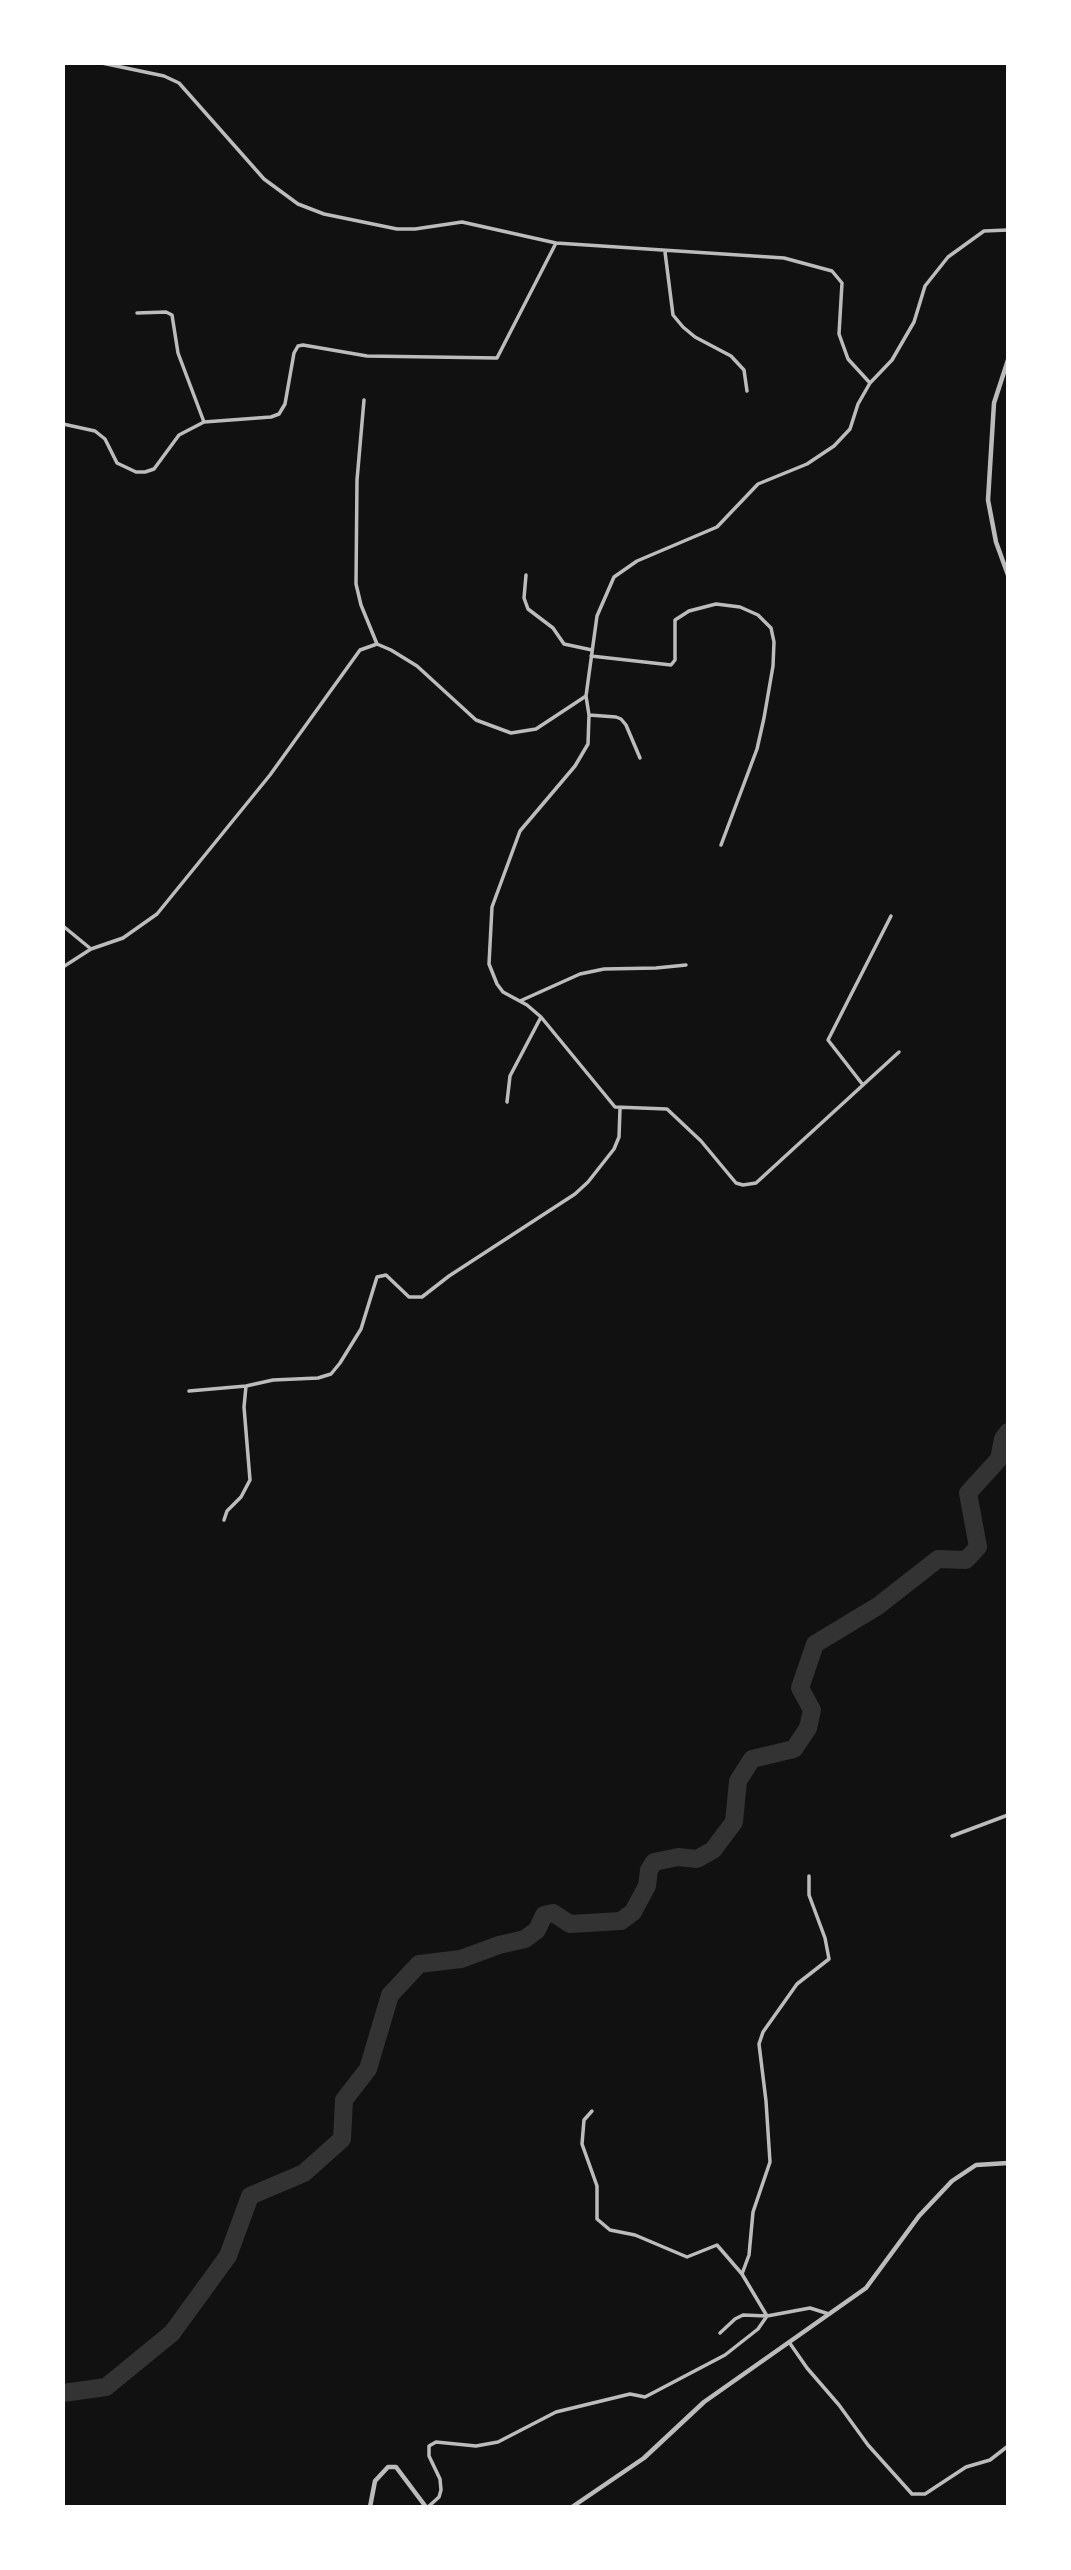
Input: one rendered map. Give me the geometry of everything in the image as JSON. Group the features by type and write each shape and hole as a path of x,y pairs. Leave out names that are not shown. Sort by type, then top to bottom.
{"street":[{"path":"102,63 164,76 179,83 264,179 298,204 324,214 397,229 461,222 556,243 785,258 832,271 842,283 839,334 848,359 870,383"},
{"path":"899,1052 756,1183 736,1183 701,1141 667,1109 620,1108 611,1102 541,1017 527,1005 503,992 489,964 492,907 520,831 575,766 588,744 589,715 586,696 597,616 614,577 637,561 717,527 758,484 807,464 834,446 850,429 858,404 870,383 892,360 914,322 925,286 947,257 984,231 1008,230"},
{"path":"63,424 95,431 105,439 117,463 136,472 154,469 179,435 204,422 271,417 279,414 285,404 294,353 298,346 367,356 497,358 556,243"},
{"path":"665,252 673,315 682,327 695,337 731,356 744,370 747,391"},
{"path":"137,313 166,312 172,315 178,353 204,422"},
{"path":"1008,360 994,403 988,500 996,542 1008,575"},
{"path":"364,400 358,480 356,584 361,605 377,644 417,666 476,720 511,733 536,729 586,696"},
{"path":"526,575 524,598 528,610 553,628 564,644 592,650"},
{"path":"591,656 671,665 675,660 675,620 689,611 716,604 740,607 758,615 771,628 774,642 773,666 764,718 757,748 721,845"},
{"path":"63,967 91,948 123,938 157,914 263,785 360,650 377,644"},
{"path":"589,715 621,719 640,758"},
{"path":"863,1085 828,1040 891,916"},
{"path":"63,926 68,933 91,948"},
{"path":"518,1002 580,974 604,968 686,965"},
{"path":"507,1102 510,1076 541,1017"},
{"path":"189,1391 246,1386 273,1380 318,1378 331,1374 337,1369 361,1329 377,1277 386,1275 409,1297 418,1299 469,1262 575,1194 614,1149 619,1137 620,1108"},
{"path":"224,1520 227,1511 241,1497 250,1480 244,1407 246,1386"},
{"path":"952,1836 1008,1815"},
{"path":"742,2274 749,2255 753,2212 771,2162 759,2044 763,2032 797,1984 830,1959 808,1895 809,1876"},
{"path":"592,2111 584,2120 582,2144 595,2176 598,2194 597,2219 610,2230 635,2235 687,2257 717,2245 742,2274 767,2316"},
{"path":"572,2507 644,2458 704,2402 866,2288 919,2216 952,2181 976,2165 1008,2163"},
{"path":"720,2333 735,2319 744,2315 767,2316 810,2308 829,2314"},
{"path":"370,2507 375,2481 388,2468 396,2467 427,2507 439,2497 440,2479 429,2456 429,2446 436,2442 476,2446 498,2442 556,2412 630,2395 645,2397 725,2355 758,2329 767,2316"},
{"path":"789,2342 869,2445 912,2494 925,2494 965,2467 990,2460 1008,2446"}],"waterway":[{"path":"63,2393 106,2387 172,2333 228,2256 250,2196 304,2173 342,2139 344,2100 368,2069 390,1995 419,1964 461,1959 525,1939 537,1930 544,1915 553,1913 570,1924 621,1921 633,1912 647,1886 649,1870 654,1862 678,1857 697,1859 713,1850 734,1822 738,1781 752,1759 794,1749 808,1728 812,1710 800,1688 815,1644 878,1606 938,1559 966,1560 978,1547 968,1493 999,1459 1003,1439 1008,1432"}]}
